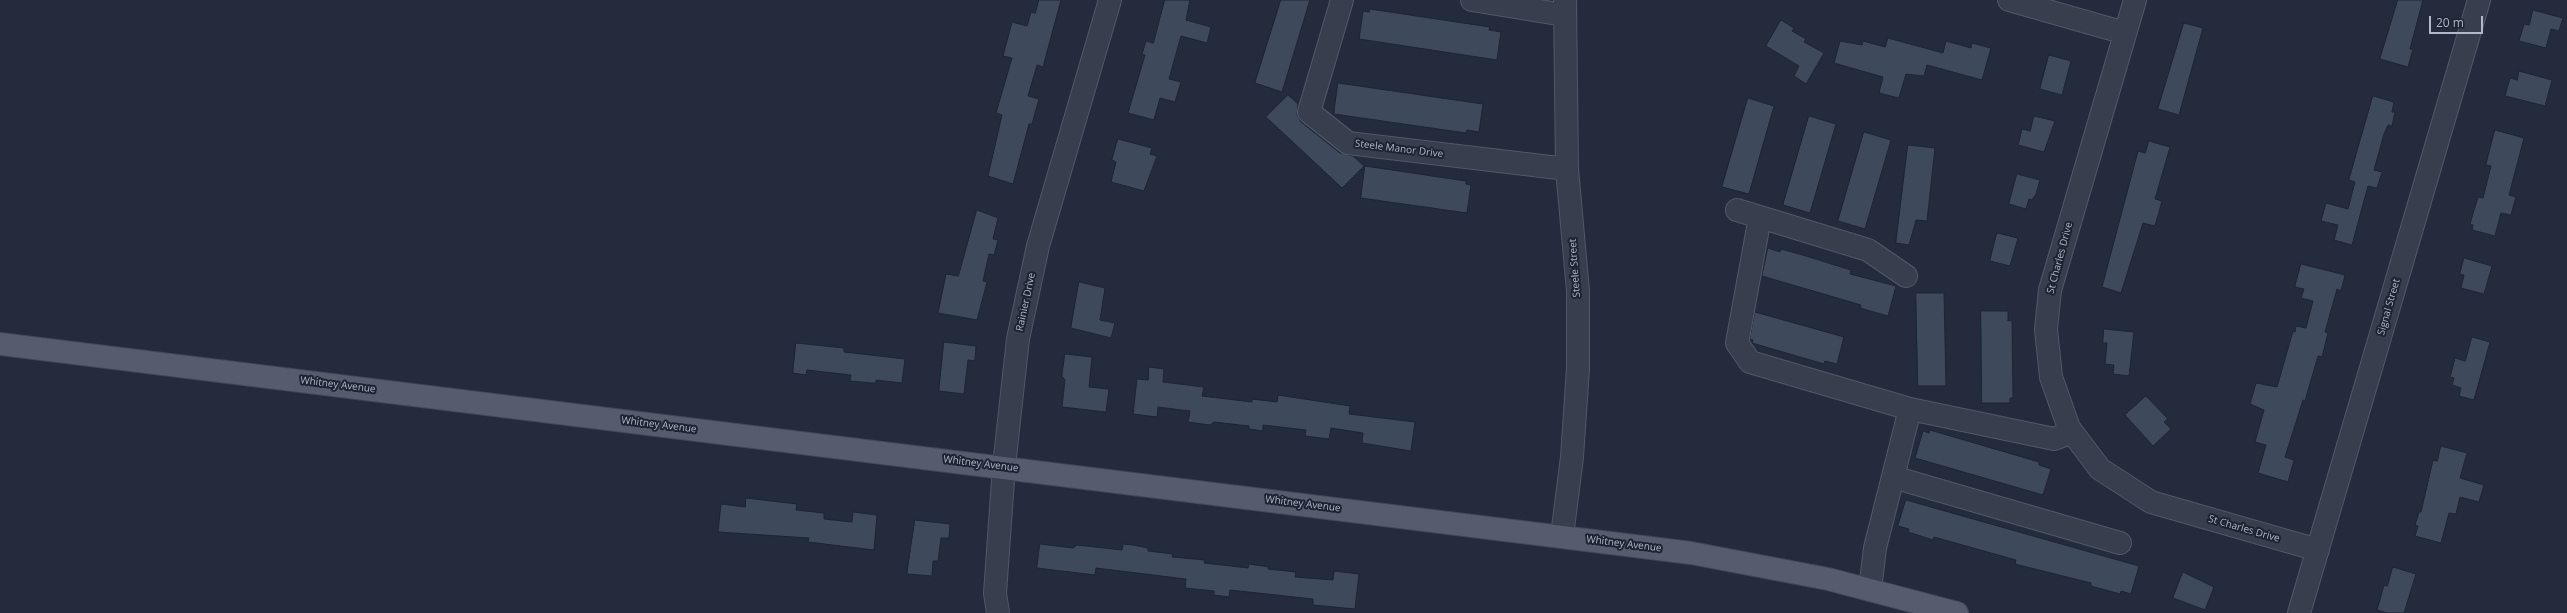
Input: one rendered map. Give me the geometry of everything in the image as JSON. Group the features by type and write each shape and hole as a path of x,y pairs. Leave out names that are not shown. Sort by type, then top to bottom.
{"main road":[{"name":"Whitney Avenue","path":"0,344 1004,466 1691,553 1828,579 1957,613"}],"street":[{"name":"Rainier Drive","path":"998,613 995,593 1004,466 1018,340 1038,246 1110,0"},
{"name":"Steele Manor Drive","path":"1342,0 1309,112 1348,143 1567,169"},
{"path":"1472,0 1565,7"},
{"path":"2009,0 2125,33"},
{"name":"St Charles Drive","path":"2135,0 2050,290 2046,330 2051,377 2072,432 2100,469 2151,502 2318,550"},
{"name":"Signal Street","path":"2299,613 2479,0"},
{"name":"Steele Street","path":"1562,536 1572,457 1578,368 1578,291 1567,169 1565,7"},
{"path":"1737,210 1868,250 1906,276"},
{"path":"1760,217 1737,342 1750,362 1910,409 2054,439 2072,432"},
{"path":"1870,590 1875,548 1910,409"},
{"path":"1893,477 2120,543"}],"building":[{"path":"1039,0 1061,0 1043,67 1037,65 1028,96 1039,99 1032,124 1029,124 1013,184 988,176 1002,115 996,113 1012,58 1003,56 1012,22 1027,26 1031,12 1035,13"},
{"path":"1165,0 1190,0 1186,20 1211,27 1207,43 1181,36 1169,79 1181,82 1175,102 1160,98 1154,120 1128,113 1145,55 1142,54 1146,41 1153,43"},
{"path":"1281,0 1310,0 1282,92 1255,83"},
{"path":"2398,0 2423,0 2410,49 2413,49 2408,67 2380,59"},
{"path":"1370,9 1490,27 1489,30 1501,32 1497,60 1359,39 1363,11 1369,12"},
{"path":"2533,10 2563,18 2559,31 2551,29 2546,48 2519,41 2524,24 2529,25"},
{"path":"1781,20 1794,28 1792,31 1806,39 1804,42 1824,53 1806,84 1794,76 1799,66 1766,46"},
{"path":"2184,23 2203,28 2179,115 2158,109"},
{"path":"1888,38 1943,53 1946,41 1971,48 1972,43 1991,48 1982,80 1927,65 1924,76 1906,74 1899,98 1879,93 1883,77 1834,63 1840,41 1862,45 1863,41 1885,47"},
{"path":"2049,55 2071,61 2062,95 2040,89"},
{"path":"2519,71 2552,80 2545,106 2505,96 2510,78 2517,80"},
{"path":"1338,83 1483,104 1479,132 1467,130 1466,133 1334,114"},
{"path":"1288,95 1298,104 1297,115 1301,122 1340,153 1353,156 1364,166 1342,188 1266,117"},
{"path":"2373,96 2394,102 2392,112 2395,112 2392,126 2388,125 2384,134 2374,170 2382,172 2377,188 2368,186 2352,245 2334,240 2338,225 2321,221 2326,203 2348,209 2355,182 2349,180"},
{"path":"1748,98 1774,106 1749,194 1722,187"},
{"path":"1809,116 1836,124 1810,213 1783,205"},
{"path":"2034,116 2055,121 2044,152 2018,145 2022,129 2030,131"},
{"path":"2495,130 2524,138 2509,195 2516,197 2511,215 2501,213 2495,236 2472,230 2473,225 2470,224 2478,197 2483,198 2491,166 2486,165"},
{"path":"1864,132 1891,140 1865,229 1838,221"},
{"path":"1118,139 1152,148 1150,154 1157,156 1144,191 1111,182 1116,162 1112,160"},
{"path":"2149,141 2170,147 2155,199 2162,201 2155,226 2143,223 2121,293 2102,287 2138,151 2145,153"},
{"path":"1908,145 1935,148 1927,221 1916,220 1909,245 1896,243"},
{"path":"1365,166 1466,181 1466,184 1471,185 1467,213 1361,198"},
{"path":"2017,174 2040,180 2036,194 2032,200 2029,199 2026,209 2009,204"},
{"path":"977,210 998,218 993,239 998,240 994,255 989,254 983,281 987,282 977,320 938,313 946,274 958,276"},
{"path":"1997,233 2018,238 2010,266 1990,261"},
{"path":"1768,248 1780,252 1781,249 1806,256 1851,270 1850,274 1896,286 1888,316 1860,308 1861,305 1762,276"},
{"path":"2464,258 2492,266 2484,294 2461,288 2464,275 2460,274"},
{"path":"2301,264 2345,275 2341,291 2337,289 2325,332 2328,333 2322,357 2318,356 2305,401 2303,400 2285,457 2294,460 2288,482 2258,473 2266,445 2255,442 2264,410 2250,404 2256,383 2277,387 2293,331 2295,332 2296,326 2306,328 2313,301 2301,298 2304,289 2295,287"},
{"path":"1079,282 1105,288 1100,320 1115,323 1111,338 1071,328"},
{"path":"1916,293 1944,293 1946,386 1918,386"},
{"path":"1981,311 2008,311 2008,321 2012,320 2013,398 2010,398 2010,403 1982,403"},
{"path":"1755,312 1844,337 1837,364 1825,361 1824,364 1752,343 1753,340 1750,339"},
{"path":"2104,329 2134,332 2129,376 2113,374 2114,365 2105,364 2107,343 2103,343"},
{"path":"2472,337 2490,342 2474,400 2459,396 2461,388 2452,385 2454,378 2450,377 2455,358 2465,361"},
{"path":"944,342 976,346 975,361 968,360 964,394 939,391"},
{"path":"796,343 844,348 844,352 905,359 902,383 876,380 876,383 850,381 851,375 807,370 806,375 793,373"},
{"path":"1065,354 1092,357 1089,387 1109,389 1106,412 1062,407 1065,380 1062,376"},
{"path":"1149,367 1164,369 1163,382 1204,387 1202,396 1252,402 1252,399 1277,402 1278,395 1350,406 1349,414 1415,422 1411,451 1362,443 1363,433 1331,428 1329,439 1305,436 1306,430 1263,425 1263,431 1249,429 1249,426 1214,422 1210,425 1188,422 1190,411 1158,407 1157,417 1133,414 1137,379 1148,380"},
{"path":"2146,396 2168,419 2164,422 2171,429 2153,446 2125,415"},
{"path":"1930,430 2039,462 2039,465 2051,469 2043,495 1915,458 1923,431 1929,433"},
{"path":"2441,446 2467,453 2460,478 2484,485 2479,502 2460,497 2456,514 2449,513 2441,543 2415,536 2418,526 2415,525 2419,512 2421,512 2433,460 2437,461"},
{"path":"746,498 797,504 796,510 824,513 824,519 852,522 853,512 877,515 874,550 808,542 809,538 718,532 721,504 745,507"},
{"path":"1906,500 2139,566 2131,594 2121,591 2120,594 2091,586 2091,583 2015,564 2016,560 1934,537 1933,540 1908,532 1909,529 1898,526"},
{"path":"915,520 950,524 949,538 941,538 938,561 933,561 932,576 907,574"},
{"path":"1040,544 1073,548 1077,545 1122,550 1123,544 1133,545 1148,548 1148,551 1173,554 1172,557 1205,560 1204,563 1248,568 1249,564 1269,567 1268,569 1296,572 1295,577 1333,580 1334,571 1359,574 1355,609 1313,605 1313,599 1230,590 1229,597 1214,595 1214,591 1185,588 1186,579 1096,568 1095,575 1037,568"},
{"path":"2393,567 2416,574 2404,613 2387,613 2377,610 2384,585 2387,586"},
{"path":"2183,572 2214,587 2205,610 2173,598"}]}
